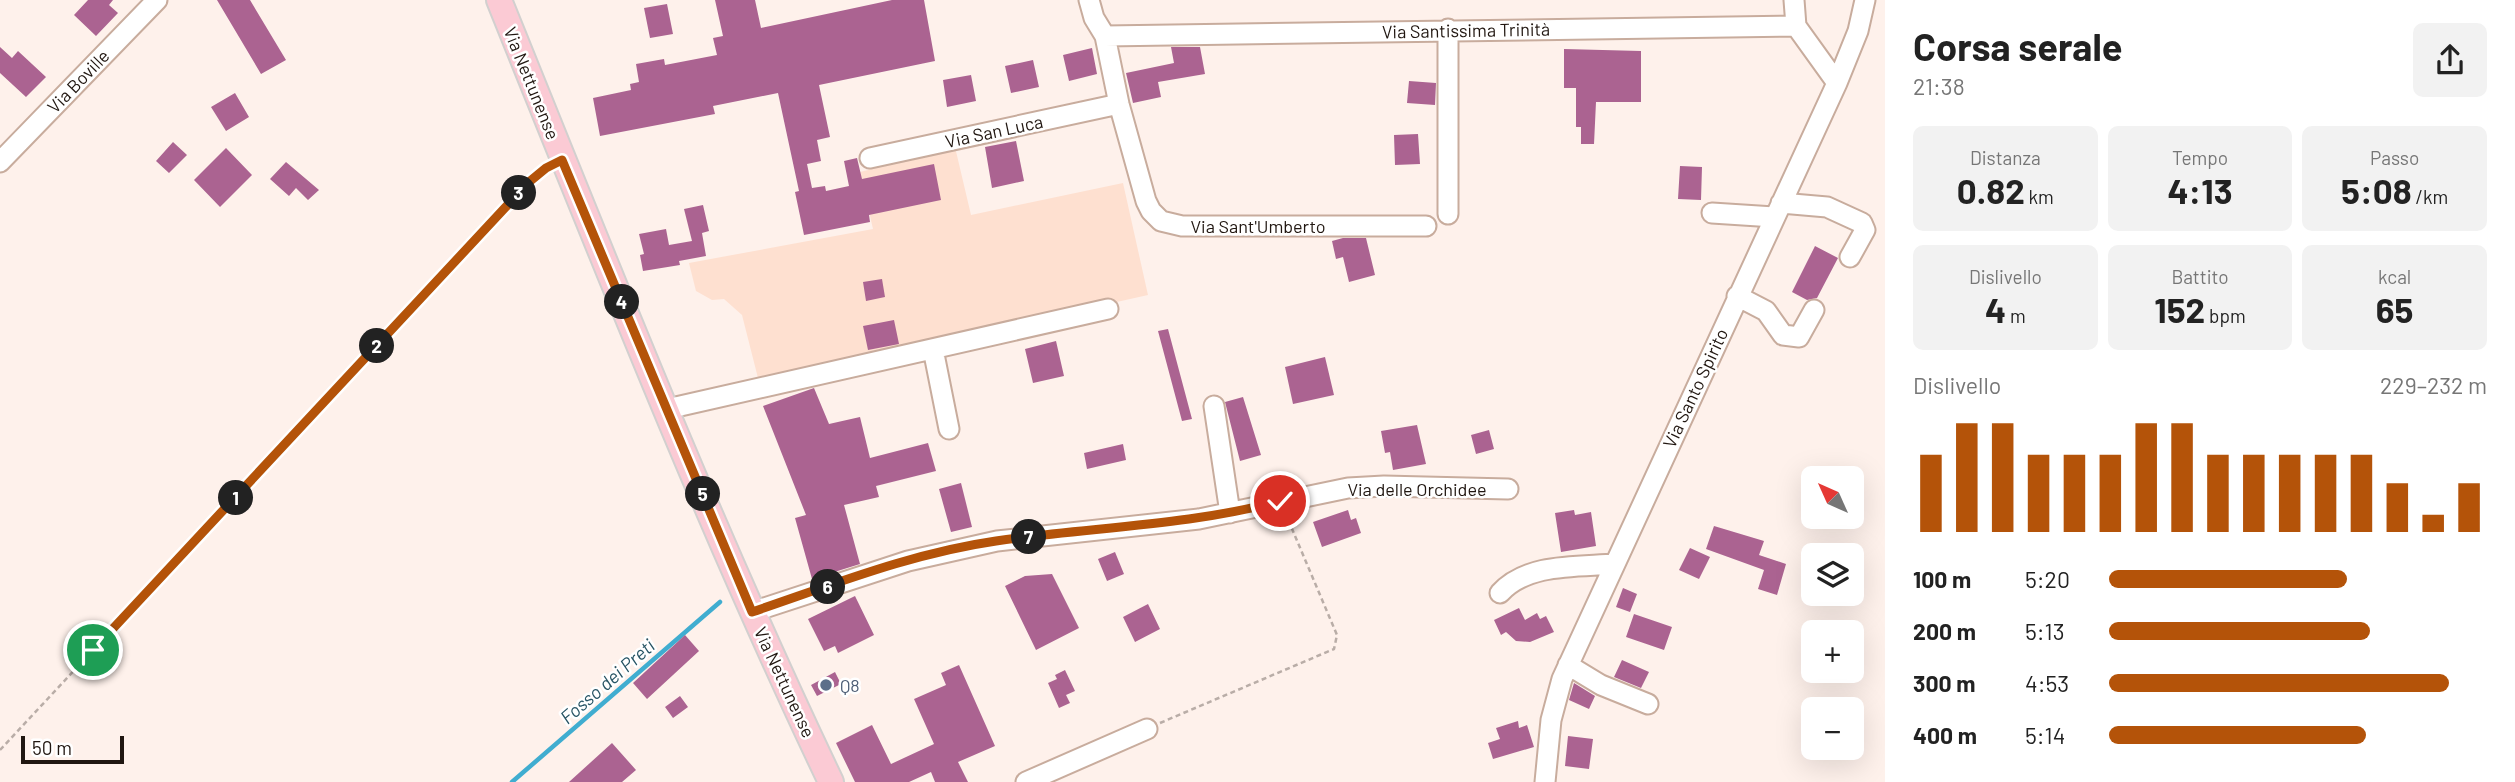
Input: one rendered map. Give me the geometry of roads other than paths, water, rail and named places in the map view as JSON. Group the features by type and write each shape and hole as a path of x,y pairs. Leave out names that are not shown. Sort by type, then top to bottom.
{"main road":[{"name":"Via Nettunense","path":"499,0 562,160 752,612 831,782"}],"street":[{"name":"Via Boville","path":"0,162 157,0"},
{"path":"1089,0 1094,18 1105,36"},
{"path":"1794,0 1796,26 1837,83"},
{"name":"Via Santo Spirito","path":"1545,782 1553,706 1568,665 1837,83 1858,31 1865,0"},
{"name":"Via Santissima Trinità","path":"1105,36 1796,26"},
{"path":"1448,29 1448,214"},
{"name":"Via Sant'Umberto","path":"1105,36 1119,104 1146,201 1151,211 1165,223 1182,226 1426,226"},
{"name":"Via San Luca","path":"870,158 1119,104"},
{"path":"1712,213 1827,207 1862,223 1865,230 1850,257"},
{"path":"1737,296 1766,311 1783,335 1799,337 1814,310"},
{"path":"667,409 1108,309"},
{"path":"933,349 949,429"},
{"path":"1214,406 1230,513"},
{"name":"Via delle Orchidee","path":"752,612 888,566 961,547 1230,513 1335,489 1384,486 1508,489"},
{"path":"1500,593 1511,581 1526,574 1615,564"},
{"path":"1568,665 1601,685 1648,704"},
{"path":"1026,782 1147,729"}],"waterway":[{"name":"Fosso dei Preti","path":"512,782 720,602"}],"place":[{"name":"Q8","path":"826,685"}]}
